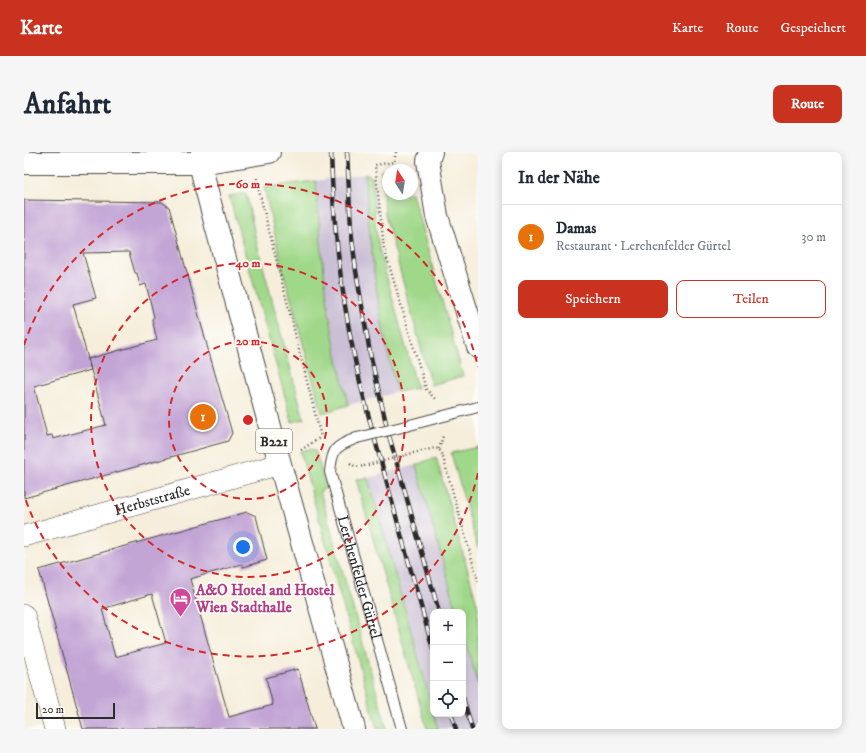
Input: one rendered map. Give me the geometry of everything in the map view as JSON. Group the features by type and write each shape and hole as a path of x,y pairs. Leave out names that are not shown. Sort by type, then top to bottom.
{"main road":[{"path":"24,163 201,158 269,152"},
{"path":"431,152 428,162 436,216 478,347"},
{"name":"B221","path":"201,158 208,195 280,464 354,729"}],"street":[{"name":"Herbststraße","path":"24,536 280,464"},
{"path":"24,615 55,729"}],"lane":[{"path":"450,414 478,407"},
{"name":"Lerchenfelder Gürtel","path":"402,729 330,472 331,460 335,450 343,444 357,438 450,414"}],"path":[{"path":"396,152 394,162 375,165 384,248 426,389 450,414 439,449 442,454 478,582"},
{"path":"257,183 320,437"},
{"path":"364,466 432,448 439,449"}],"shaded area":[{"path":"365,174 368,223 376,284 389,360 397,392 348,405 337,357 324,275 316,181"},
{"path":"416,465 456,609 430,609 430,699 368,478"},
{"path":"466,643 478,685 478,729 438,729 435,717 466,717"}],"green space":[{"path":"365,174 372,177 375,222 379,249 417,388 397,392 380,311 372,257"},
{"path":"316,181 321,247 329,312 348,405 322,413 281,263 264,187"},
{"path":"246,193 256,240 304,419 292,422 229,196"},
{"path":"384,200 414,200 463,376 431,385 385,215"},
{"path":"478,447 478,549 451,453"},
{"path":"311,449 316,452 326,487 320,491 387,729 377,729 300,451"},
{"path":"436,457 478,607 478,685 466,643 466,609 456,609 416,465"},
{"path":"368,478 430,699 430,717 435,717 438,729 427,729 356,479"}],"building":[{"path":"24,200 162,202 169,207 232,433 228,441 24,498","holes":["129,252 140,286 146,284 154,317 152,319 157,340 88,359 73,304 96,298 83,253","91,370 106,425 53,439 52,435 47,436 34,386"]},
{"path":"247,512 256,516 267,560 243,567 242,564 190,579 229,717 273,705 266,678 298,669 315,729 83,729 39,570","holes":["152,594 166,643 115,657 102,609"]}],"railway":[{"path":"331,152 336,233 342,286 356,365 374,437 432,645"},
{"path":"347,152 351,229 356,271 370,353 388,432 438,609"},
{"path":"466,708 472,729"},
{"path":"452,717 456,729"}],"place":[{"name":"Damas","path":"203,417"},
{"name":"A&O Hotel and Hostel Wien Stadthalle","path":"180,618"}]}
